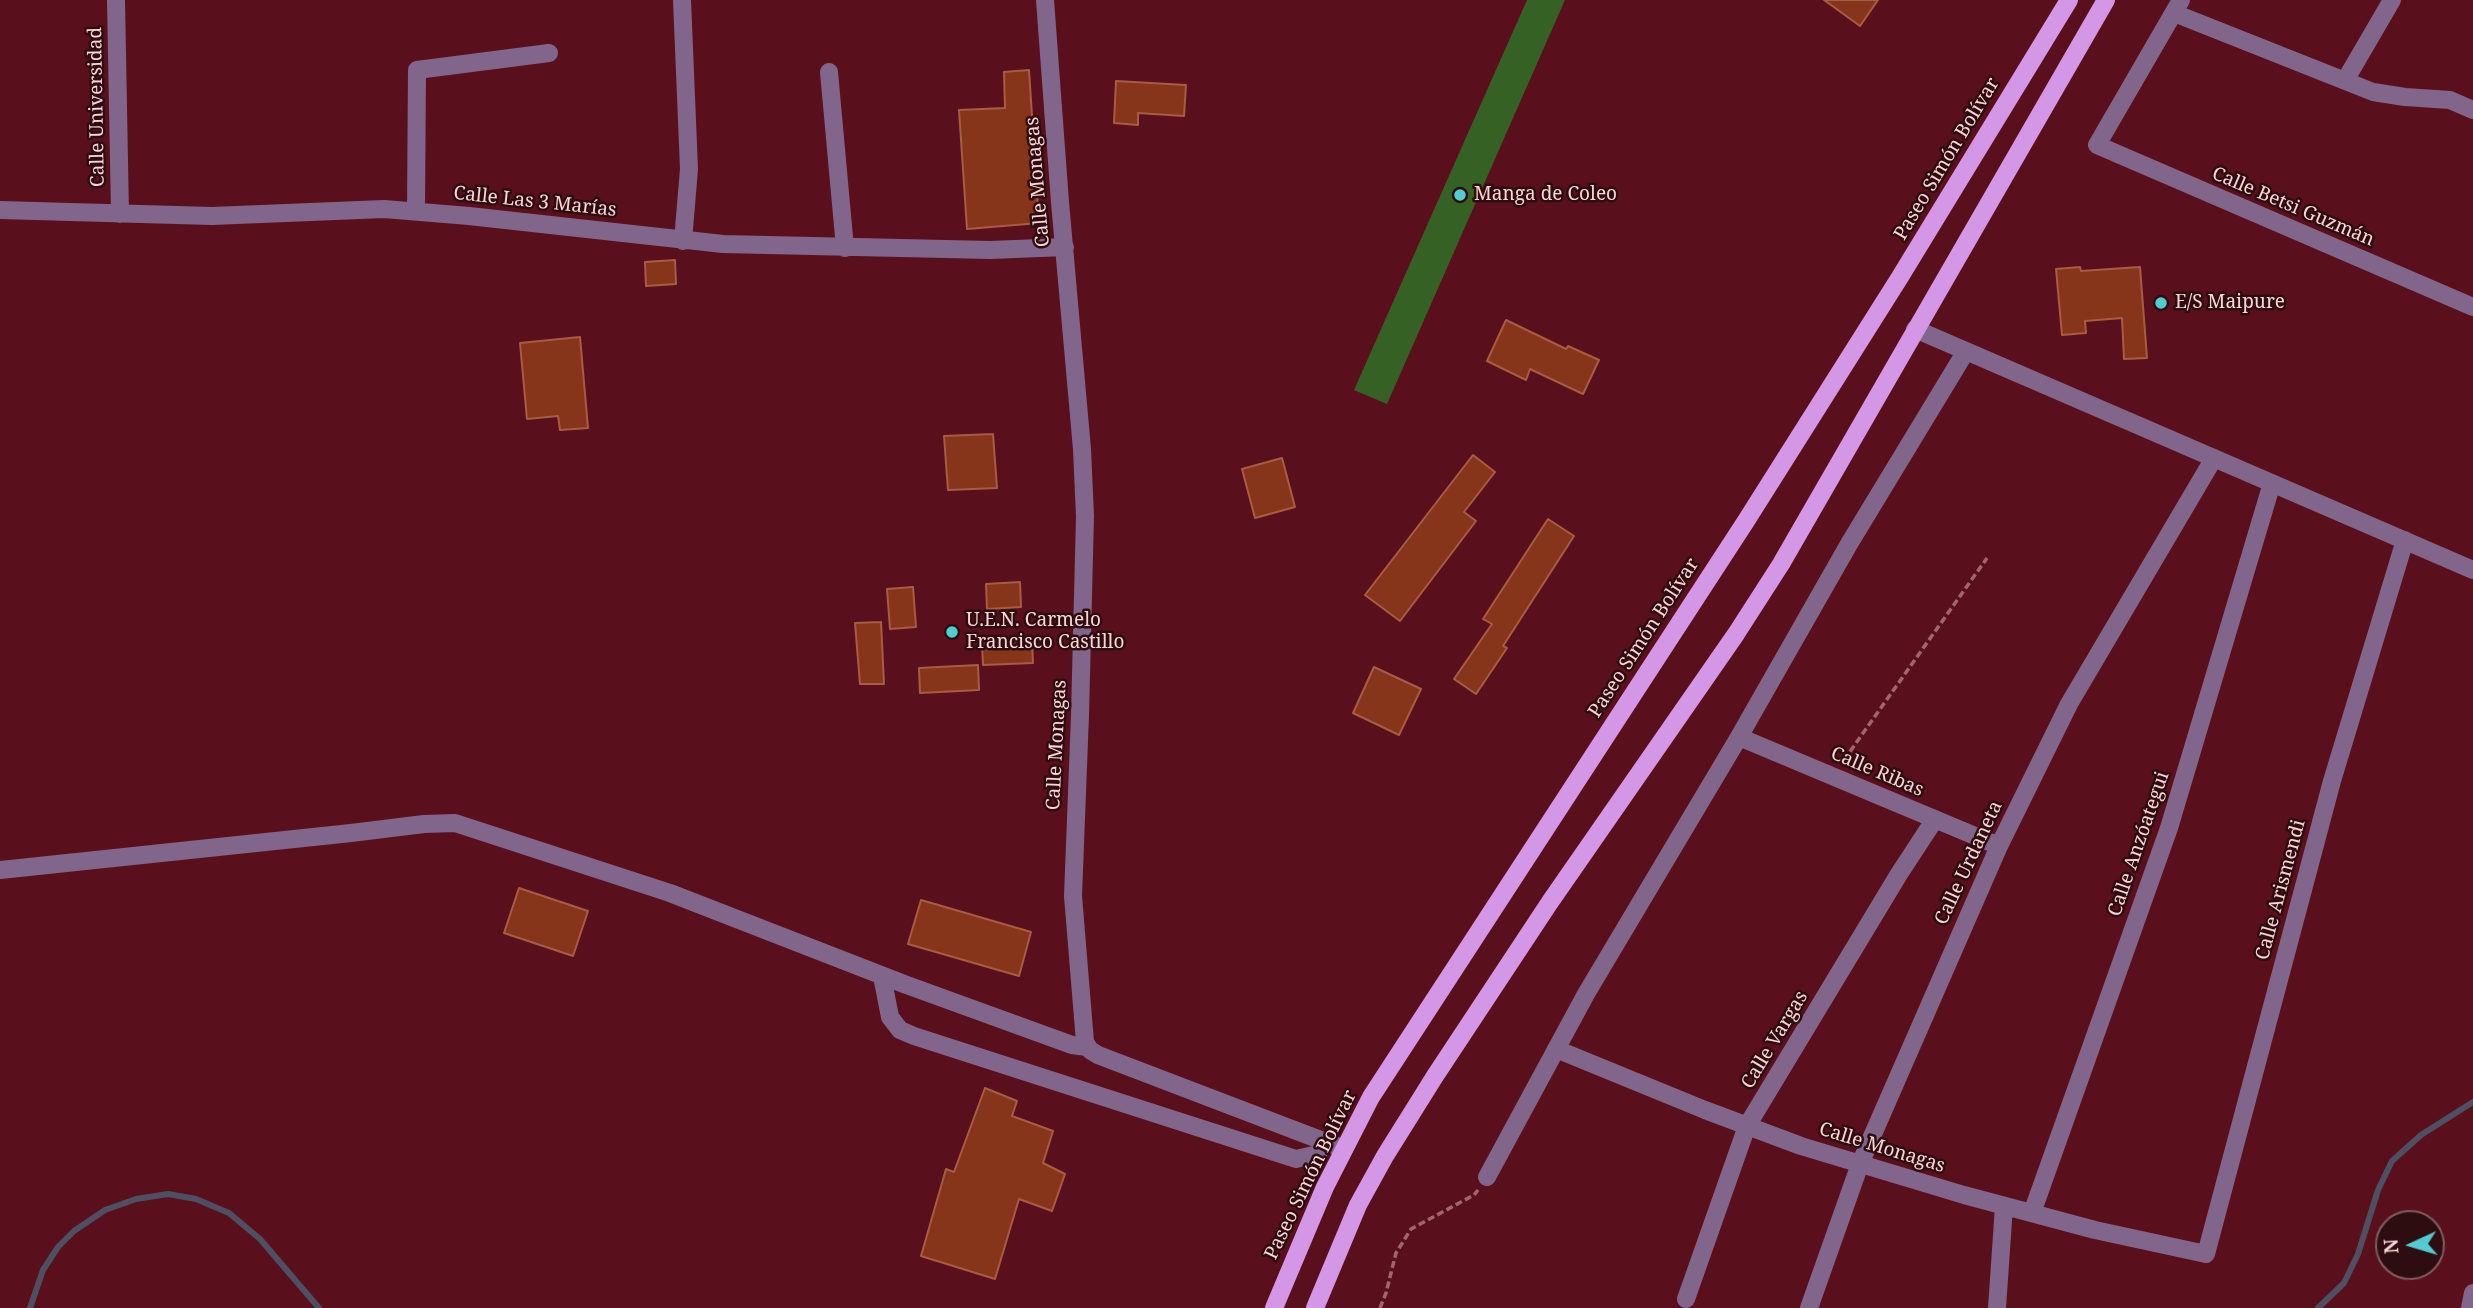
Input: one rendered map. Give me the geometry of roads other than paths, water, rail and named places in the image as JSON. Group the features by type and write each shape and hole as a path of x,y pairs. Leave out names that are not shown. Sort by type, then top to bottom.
{"main road":[{"name":"Paseo Simón Bolívar","path":"1274,1308 1300,1241 1371,1097 1746,521 2069,0"},
{"path":"1315,1308 1359,1205 1385,1156 1550,901 1736,634 1839,465 2106,0"}],"street":[{"name":"Calle Universidad","path":"116,0 120,214"},
{"path":"682,0 689,169 683,241"},
{"name":"Calle Monagas","path":"1045,0 1082,449 1085,516 1073,896 1083,1034 1087,1047"},
{"path":"2346,79 2392,0"},
{"path":"2177,6 2373,92 2450,100 2473,110"},
{"name":"Calle Betsi Guzmán","path":"2177,6 2097,145 2473,307"},
{"path":"416,210 417,70 549,52"},
{"path":"829,72 845,248"},
{"name":"Calle Las 3 Marías","path":"0,211 212,216 357,209 416,210 683,241 845,248 990,250 1065,247"},
{"path":"1915,329 2473,570"},
{"path":"1487,1177 1586,994 1739,737 1849,544 1966,351"},
{"name":"Calle Urdaneta","path":"1809,1308 1860,1164 1999,846 2069,704 2214,458"},
{"name":"Calle Anzóategui","path":"2032,1213 2168,828 2272,483"},
{"name":"Calle Arismendi","path":"2206,1254 2329,794 2405,540"},
{"name":"Calle Ribas","path":"1739,737 1999,846"},
{"name":"Calle Vargas","path":"1686,1299 1747,1126 1899,874 1935,820"},
{"path":"0,870 455,823 670,893 882,976 1072,1045 1087,1047 1098,1055 1344,1149"},
{"path":"882,976 890,1017 900,1030 914,1036 1296,1158 1318,1154 1325,1141"},
{"name":"Calle Monagas","path":"1556,1049 1801,1146 2004,1206 2095,1230 2206,1254"},
{"path":"1997,1308 2004,1206"},
{"path":"2470,1308 2473,1293"}],"waterway":[{"path":"2318,1308 2344,1283 2358,1254 2378,1190 2392,1161 2421,1135 2473,1102"},
{"path":"30,1308 43,1270 58,1247 74,1231 105,1210 136,1199 168,1194 196,1199 229,1213 260,1239 319,1308"}],"place":[{"name":"Manga de Coleo","path":"1460,195"},
{"name":"E/S Maipure","path":"2161,303"},
{"name":"U.E.N. Carmelo Francisco Castillo","path":"952,632"}]}
